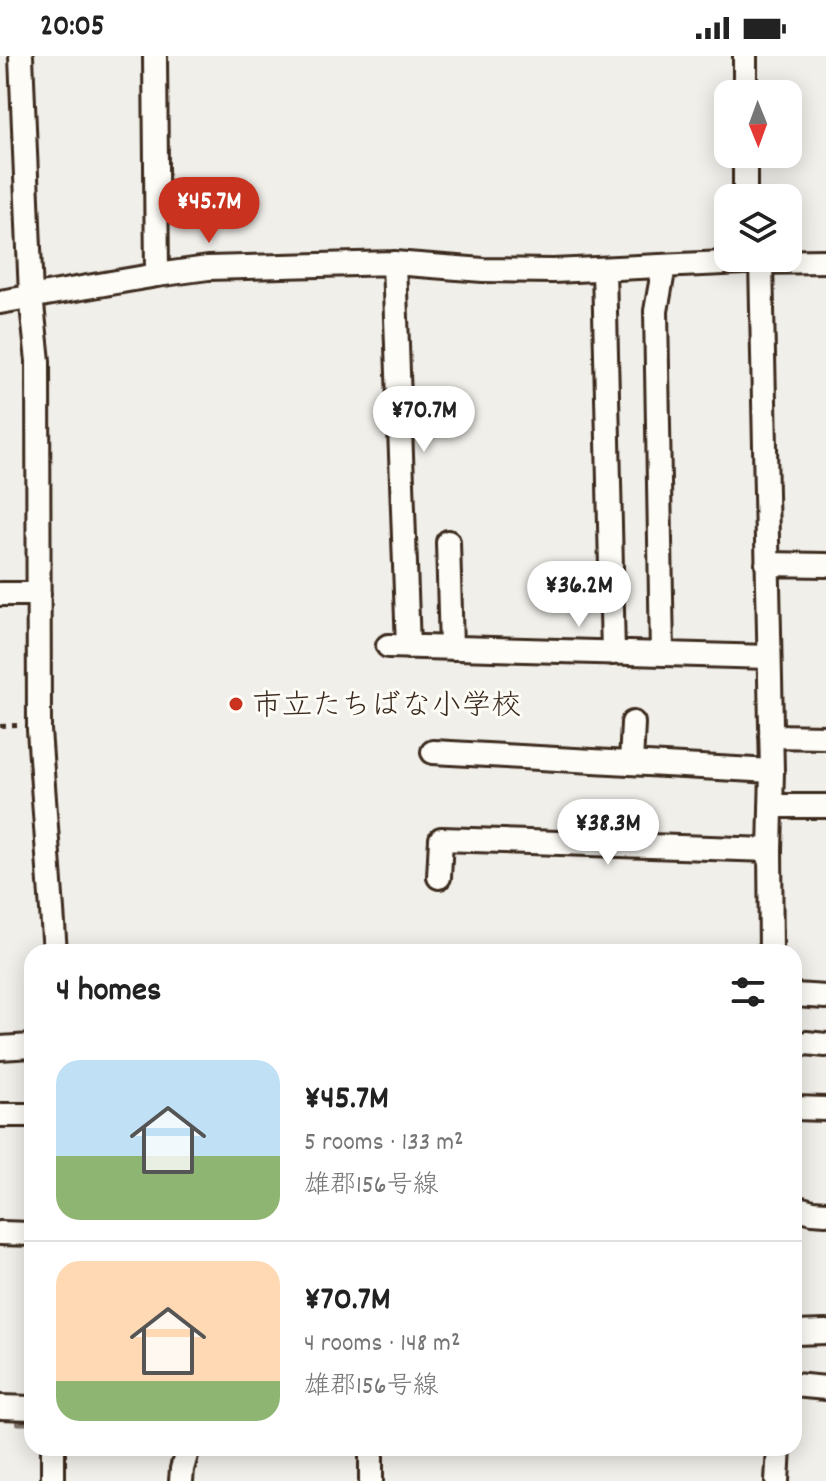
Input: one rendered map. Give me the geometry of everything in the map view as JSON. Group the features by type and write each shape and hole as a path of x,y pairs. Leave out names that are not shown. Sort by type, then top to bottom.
{"street":[{"path":"21,56 31,296 38,361 39,730 54,944"},
{"path":"155,56 157,275"},
{"path":"745,56 745,80"},
{"path":"802,261 826,261"},
{"path":"0,302 208,268 394,263 553,271 714,263"},
{"path":"394,263 398,647 769,657"},
{"path":"662,654 656,311 664,266"},
{"path":"604,269 613,653"},
{"path":"751,272 767,564 772,771 771,944"},
{"path":"448,542 451,648"},
{"path":"767,564 826,565"},
{"path":"0,594 39,594"},
{"path":"631,763 633,723"},
{"path":"771,736 826,737"},
{"path":"433,752 772,771"},
{"path":"771,806 826,806"},
{"path":"439,877 441,839 770,850"},
{"path":"802,996 826,997"},
{"path":"802,1044 826,1045"},
{"path":"0,1048 24,1046"},
{"path":"802,1108 826,1109"},
{"path":"0,1115 24,1115"},
{"path":"802,1209 826,1213"},
{"path":"0,1233 24,1234"},
{"path":"802,1333 826,1332"},
{"path":"802,1386 826,1388"},
{"path":"0,1407 24,1408"},
{"path":"53,1456 53,1481"},
{"path":"181,1481 186,1456"},
{"path":"371,1456 371,1481"},
{"path":"777,1481 779,1456"}],"waterway":[{"path":"19,1422 24,1422"}],"place":[{"name":"市立たちばな小学校","path":"236,704"}]}
